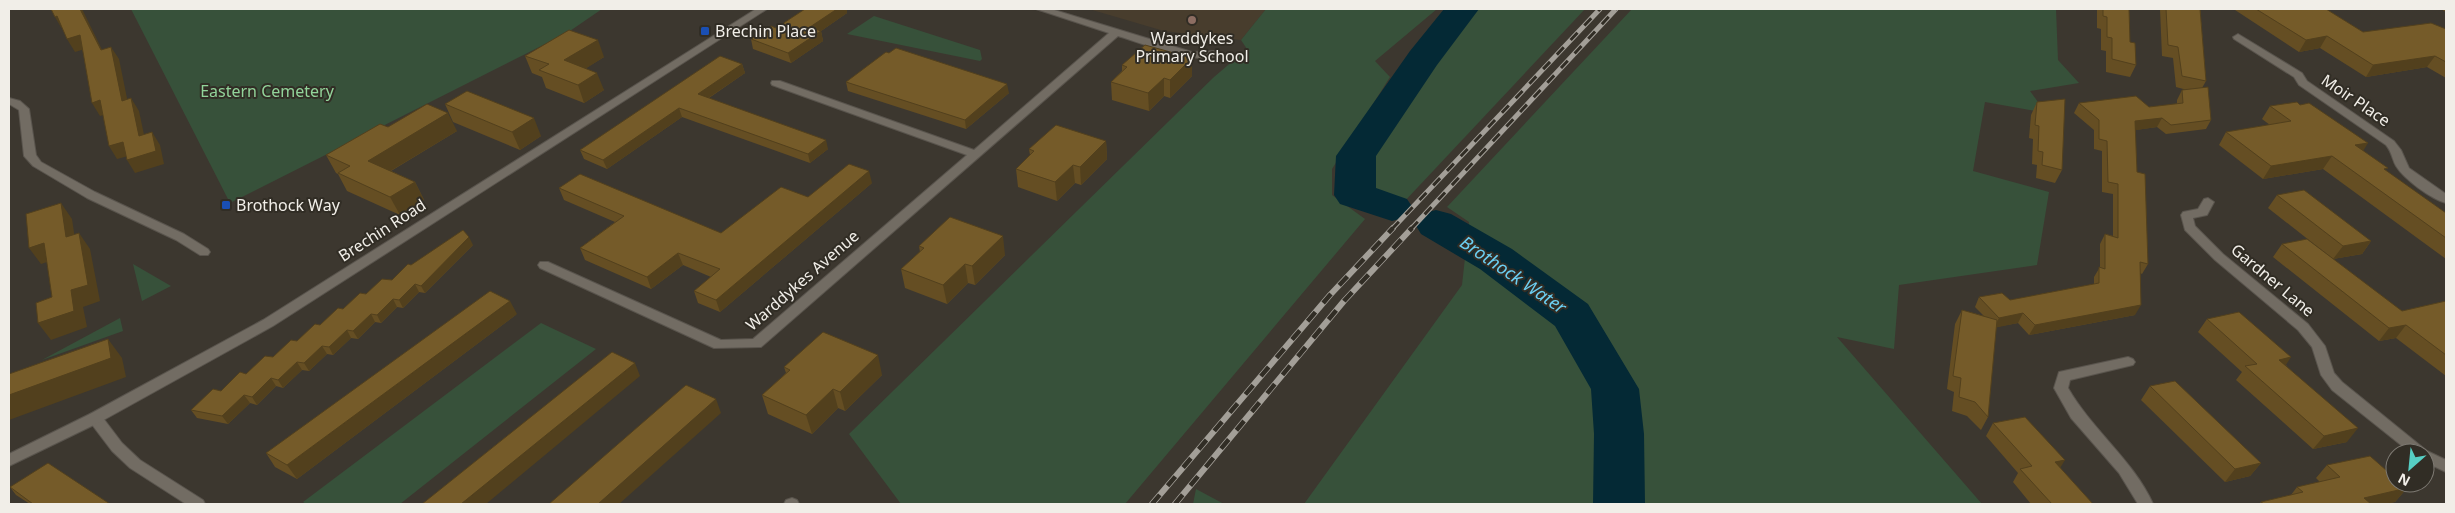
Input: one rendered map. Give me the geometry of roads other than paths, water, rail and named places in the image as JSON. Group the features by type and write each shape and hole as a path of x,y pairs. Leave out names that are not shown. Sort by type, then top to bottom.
{"street":[{"name":"Brechin Road","path":"9,460 94,418 268,322 762,9"},
{"path":"1041,9 1191,55 1214,54"},
{"name":"Warddykes Avenue","path":"544,265 719,345 756,344 862,250 977,154 1117,32"},
{"name":"Moir Place","path":"2238,37 2298,75 2303,84 2390,142 2398,151 2401,166 2446,200"},
{"path":"776,83 977,154"},
{"path":"9,101 16,103 24,109 30,156 37,164 91,195 180,237 204,252"},
{"name":"Gardner Lane","path":"2208,202 2203,212 2187,214 2189,227 2219,257 2303,327 2318,346 2328,375 2337,386 2408,443"},
{"path":"2128,362 2064,376 2061,388 2076,414 2124,469 2146,504"},
{"path":"94,418 117,447 135,464 198,504"}],"waterway":[{"name":"Brothock Water","path":"1392,208 1355,195 1356,156 1423,59 1462,9"},
{"name":"Brothock Water","path":"1436,224 1496,259 1572,315 1615,389 1619,434 1619,504"}],"railway":[{"path":"1392,229 1600,9"},
{"path":"1411,229 1616,9"},
{"path":"1152,504 1330,295 1393,228"},
{"path":"1175,504 1344,301 1412,228"}],"place":[{"name":"Warddykes Primary School","path":"1192,20"},
{"name":"Brechin Place","path":"705,31"},
{"name":"Brothock Way","path":"226,205"}],"park label":[{"name":"Eastern Cemetery","path":"267,91"}]}
